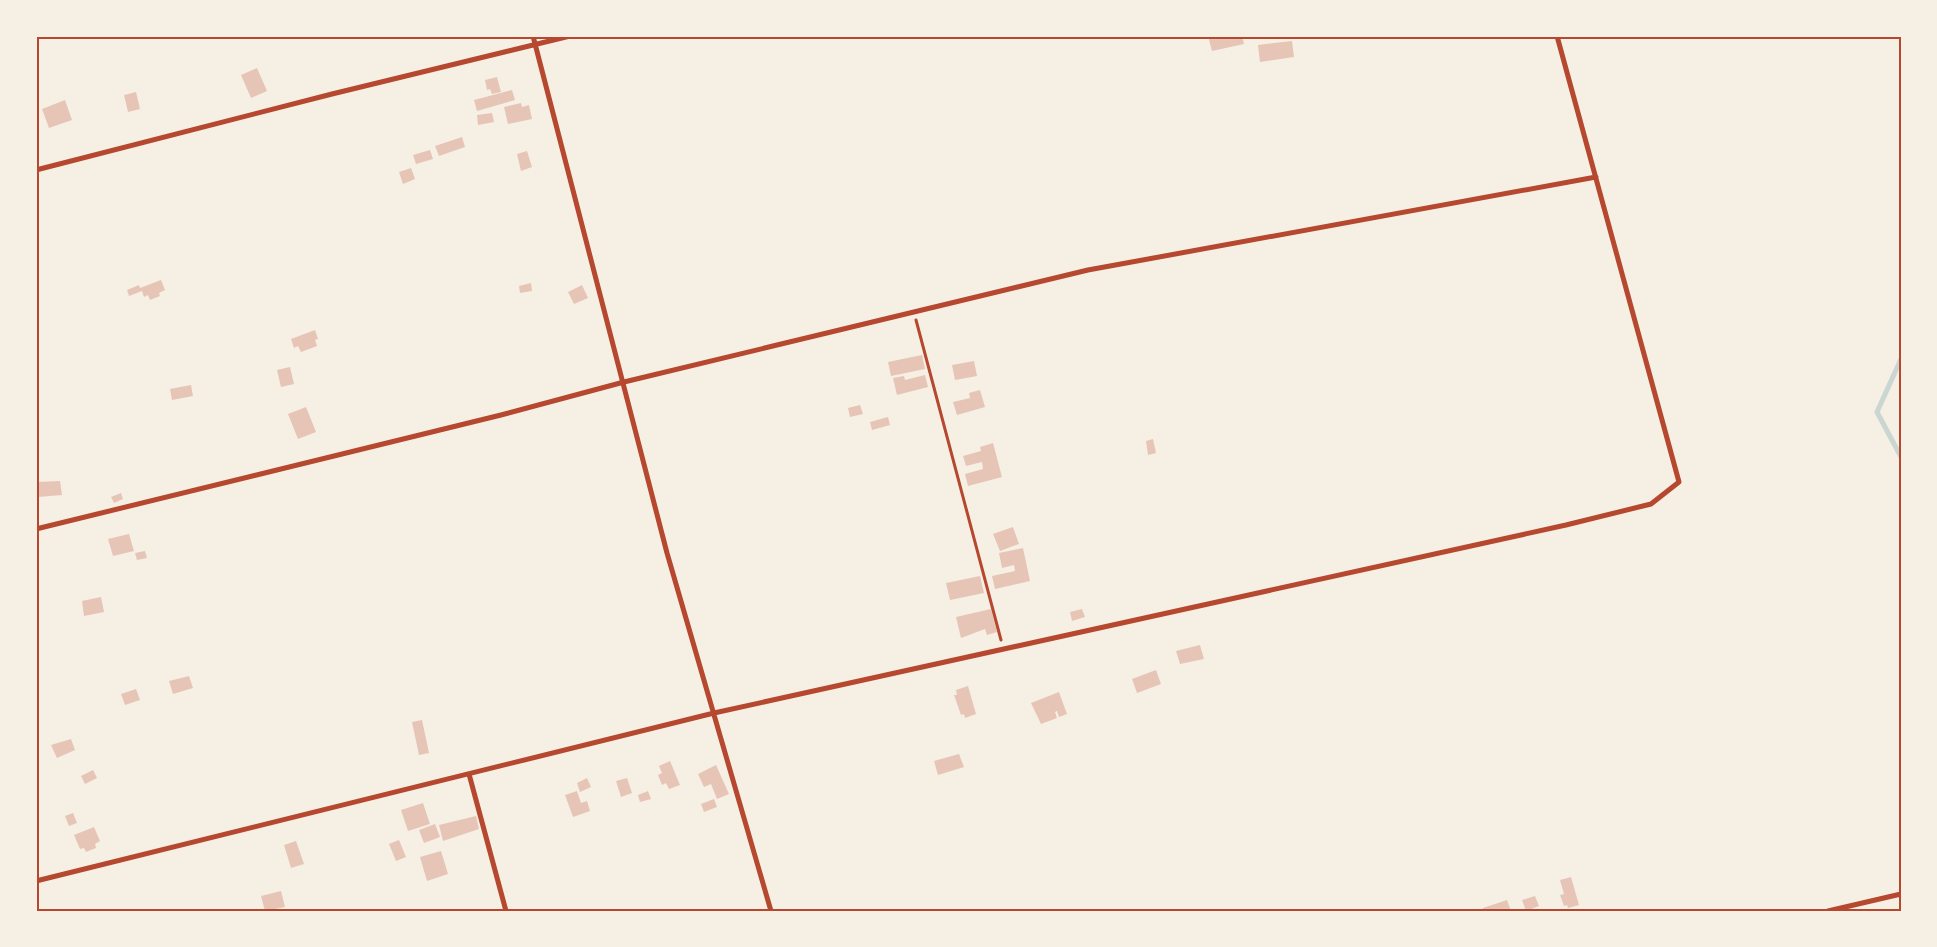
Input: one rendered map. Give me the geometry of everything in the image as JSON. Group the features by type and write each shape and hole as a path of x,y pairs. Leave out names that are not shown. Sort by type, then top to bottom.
{"street":[{"path":"533,36 582,231 624,382 668,553 771,911"},
{"path":"36,170 570,36"},
{"path":"36,881 714,713 1566,525 1650,504 1679,482 1557,36"},
{"path":"36,529 501,415 624,382 1088,270 1596,177"},
{"path":"469,774 506,911"},
{"path":"1828,911 1901,894"}],"path":[{"path":"914,312 1004,649"}],"building":[{"path":"1208,36 1242,36 1244,44 1212,51"},
{"path":"1292,41 1294,57 1260,62 1258,45"},
{"path":"257,68 267,91 251,98 241,75"},
{"path":"497,77 501,92 492,94 490,89 487,90 485,80"},
{"path":"512,90 515,100 477,111 474,100"},
{"path":"136,92 140,109 128,112 124,95"},
{"path":"65,100 72,120 49,128 42,109"},
{"path":"521,103 522,107 529,105 532,119 508,124 504,107"},
{"path":"492,113 494,122 478,125 477,115"},
{"path":"462,137 465,147 439,156 435,146"},
{"path":"430,150 433,159 416,164 413,155"},
{"path":"527,151 532,167 521,171 517,154"},
{"path":"411,168 415,179 403,184 399,172"},
{"path":"161,280 165,290 159,293 160,296 150,300 148,295 144,297 142,291 129,296 127,290 139,285 140,288"},
{"path":"531,283 532,291 520,293 519,286"},
{"path":"582,285 588,298 574,304 568,292"},
{"path":"315,330 318,339 315,340 317,346 301,352 298,346 294,348 291,339"},
{"path":"922,355 925,369 891,376 888,362"},
{"path":"974,361 977,376 955,380 952,365"},
{"path":"290,367 294,384 281,387 277,370"},
{"path":"925,375 928,387 897,395 893,378 904,376 905,380"},
{"path":"191,385 193,396 172,400 170,389"},
{"path":"980,390 985,407 957,415 953,402 970,398 969,393"},
{"path":"860,405 863,414 850,417 848,408"},
{"path":"306,407 316,432 298,439 288,414"},
{"path":"888,417 890,425 872,430 870,422"},
{"path":"1153,439 1156,453 1148,455 1146,441"},
{"path":"993,443 1002,477 968,486 965,474 983,469 982,462 966,466 963,456 981,451 980,447"},
{"path":"60,481 62,495 38,497 36,482"},
{"path":"121,493 123,499 114,503 111,497"},
{"path":"1013,527 1019,544 1000,551 993,534"},
{"path":"129,534 134,551 113,556 108,539"},
{"path":"1023,548 1030,581 995,589 992,576 1015,571 1014,565 1002,568 999,553"},
{"path":"145,551 147,558 137,560 135,553"},
{"path":"980,576 984,593 950,600 946,583"},
{"path":"101,597 104,612 84,616 82,601"},
{"path":"991,609 997,632 987,635 985,629 961,638 956,617"},
{"path":"1082,609 1085,617 1072,621 1070,612"},
{"path":"1200,645 1204,659 1180,664 1176,651"},
{"path":"1156,670 1161,684 1137,693 1132,679"},
{"path":"189,676 193,688 173,694 169,681"},
{"path":"968,686 976,714 965,718 964,714 961,715 954,695 957,695 956,690"},
{"path":"136,689 140,700 125,705 121,694"},
{"path":"1059,692 1067,714 1059,717 1057,711 1055,712 1057,718 1041,724 1031,703"},
{"path":"422,720 429,753 419,755 412,722"},
{"path":"71,739 75,750 57,758 51,745"},
{"path":"959,754 964,767 938,775 934,761"},
{"path":"670,761 680,785 669,789 666,783 662,785 658,775 662,773 659,766"},
{"path":"716,765 729,794 717,799 711,784 704,787 698,774"},
{"path":"93,770 97,778 85,784 81,776"},
{"path":"587,778 591,787 580,792 577,783"},
{"path":"627,778 632,793 621,797 616,781"},
{"path":"577,791 581,803 587,801 590,811 573,817 565,795"},
{"path":"648,791 651,799 640,802 638,795"},
{"path":"714,799 717,807 704,812 701,804"},
{"path":"423,803 430,824 408,831 401,810"},
{"path":"73,813 77,823 69,826 65,816"},
{"path":"476,816 479,829 443,841 439,825"},
{"path":"435,824 440,837 424,843 419,830"},
{"path":"94,827 100,841 95,844 96,848 86,852 84,848 80,849 74,835"},
{"path":"399,840 406,857 396,861 389,844"},
{"path":"296,841 304,864 291,868 284,845"},
{"path":"441,851 448,874 427,881 420,857"},
{"path":"1571,877 1579,905 1568,908 1567,905 1564,906 1560,895 1564,894 1560,880"},
{"path":"281,891 285,907 265,911 261,896"},
{"path":"1535,896 1539,906 1526,911 1522,900"},
{"path":"1507,900 1511,911 1483,911 1483,908"}],"waterway":[{"path":"1901,359 1877,412 1901,457"}]}
